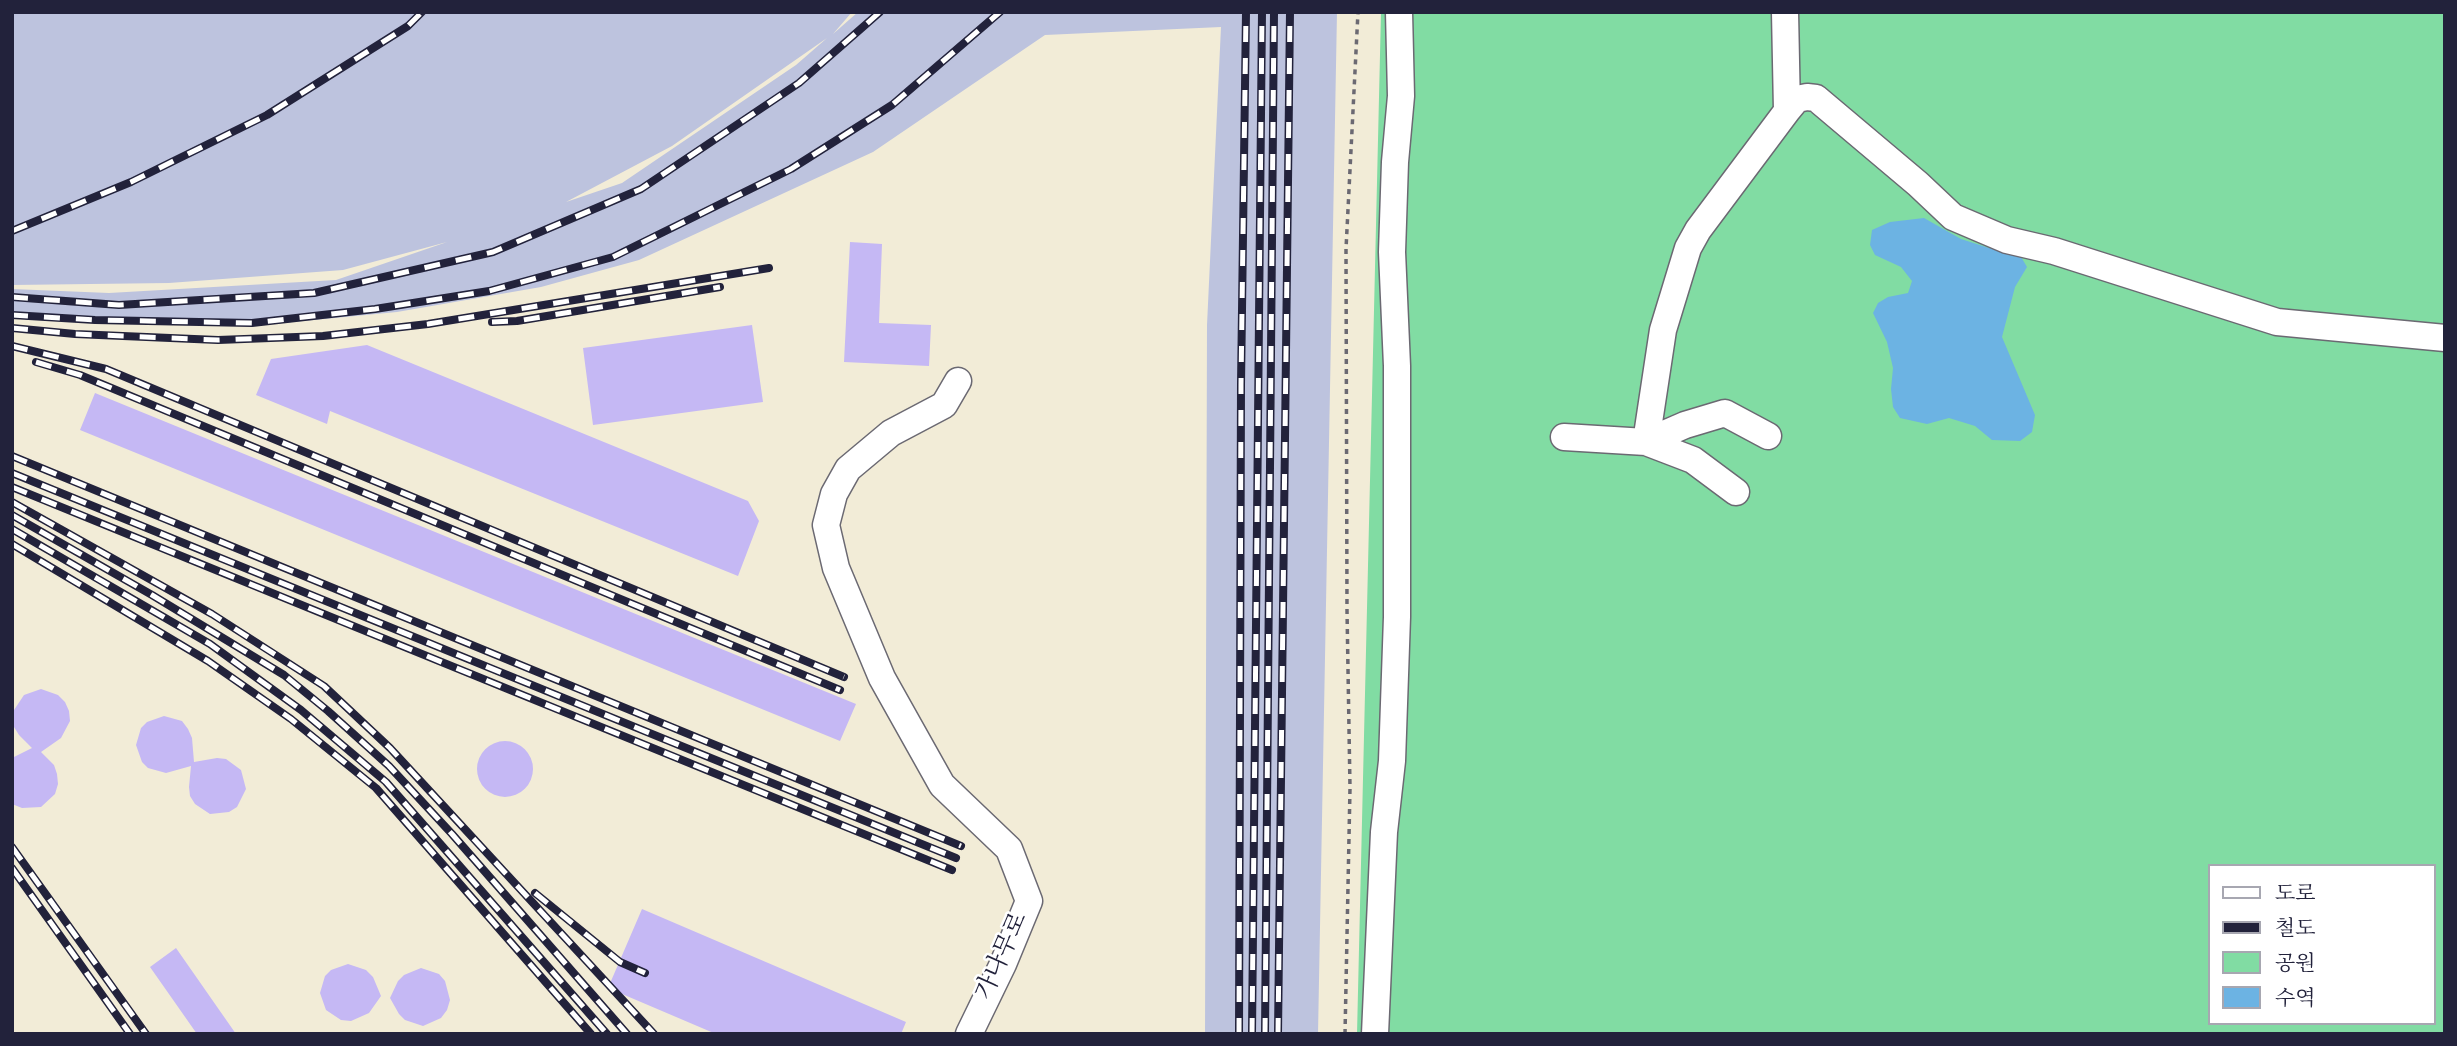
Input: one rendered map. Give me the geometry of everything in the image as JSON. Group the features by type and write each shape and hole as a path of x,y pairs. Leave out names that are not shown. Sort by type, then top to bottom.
{"street":[{"path":"1375,1034 1384,832 1392,761 1397,617 1397,366 1392,252 1395,162 1401,96 1399,12"},
{"path":"1784,12 1787,111"},
{"path":"1646,442 1663,330 1688,247 1787,111 1797,99 1807,97 1816,98 1953,217 2007,240 2054,251 2277,322 2445,338"},
{"name":"가나무로","path":"958,382 944,405 891,433 848,469 834,494 826,525 836,568 883,678 942,785 1010,849 1029,901 1003,964 969,1034"},
{"path":"1646,442 1685,425 1725,413 1768,436"},
{"path":"1564,438 1646,442 1693,460 1736,492"}],"path":[{"path":"1345,1034 1350,788 1346,249 1358,12"}],"shaded area":[{"path":"12,12 852,12 833,34 858,12 1337,12 1318,1034 1205,1034 1207,325 1221,27 1045,35 873,152 639,260 541,287 397,312 272,324 214,325 12,316 12,289 109,293 336,280 447,242 343,270 169,283 12,285","holes":["827,38 796,65 622,183 566,202 672,146"]}],"green space":[{"path":"1381,12 2445,12 2445,1034 1357,1034"}],"water":[{"path":"1924,218 1961,239 1989,248 2017,250 2027,267 2015,287 2002,337 2035,415 2032,432 2020,441 1992,440 1975,426 1949,418 1927,424 1900,418 1893,407 1893,368 1887,342 1873,313 1878,303 1888,297 1908,293 1912,281 1901,267 1875,255 1870,245 1872,230 1890,222"}],"building":[{"path":"850,242 882,244 879,323 931,325 929,366 844,362"},
{"path":"752,325 763,402 593,425 583,348"},
{"path":"367,345 748,501 759,521 738,576 330,411 327,424 256,395 271,359"},
{"path":"95,393 856,704 840,741 80,430"},
{"path":"41,689 58,695 65,702 70,721 61,738 41,752 54,765 57,774 55,794 41,807 22,808 12,804 12,758 32,748 14,727 14,710 24,695"},
{"path":"164,716 182,721 188,729 192,738 194,762 226,759 241,770 246,789 237,807 229,812 210,814 195,804 190,796 191,766 166,773 148,768 142,762 136,745 141,728 147,722"},
{"path":"499,741 511,741 521,745 529,753 533,769 529,785 521,793 511,797 499,797 489,793 481,785 477,775 477,763 481,753 489,745"},
{"path":"642,909 906,1022 901,1034 716,1034 608,988"},
{"path":"176,948 236,1034 197,1034 150,967"},
{"path":"348,964 366,970 373,977 381,996 369,1013 351,1021 341,1020 326,1010 320,993 325,976 331,970"},
{"path":"421,968 439,974 445,981 450,1000 441,1018 423,1026 405,1020 390,998 404,975"}],"railway":[{"path":"12,231 131,182 267,115 408,26 422,12"},
{"path":"12,297 119,305 314,293 493,252 641,189 799,83 880,12"},
{"path":"12,315 95,320 252,323 375,309 489,291 613,257 791,169 892,105 1000,12"},
{"path":"1239,1034 1241,384 1246,12"},
{"path":"1252,1034 1262,12"},
{"path":"1265,1034 1274,12"},
{"path":"1278,1034 1290,12"},
{"path":"12,328 75,334 218,340 323,336 428,324 769,268"},
{"path":"492,322 517,321 720,287"},
{"path":"12,346 106,369 844,677"},
{"path":"36,362 80,375 840,690"},
{"path":"12,456 961,846"},
{"path":"12,473 956,858"},
{"path":"12,487 952,870"},
{"path":"12,502 212,614 324,686 390,748 654,1034"},
{"path":"12,515 284,675 328,711 389,766 452,834 627,1034"},
{"path":"12,529 210,644 301,710 386,782 607,1034"},
{"path":"12,544 208,661 291,719 376,788 591,1034"},
{"path":"12,847 146,1034"},
{"path":"12,868 130,1034"},
{"path":"535,893 620,962 645,973"}]}
